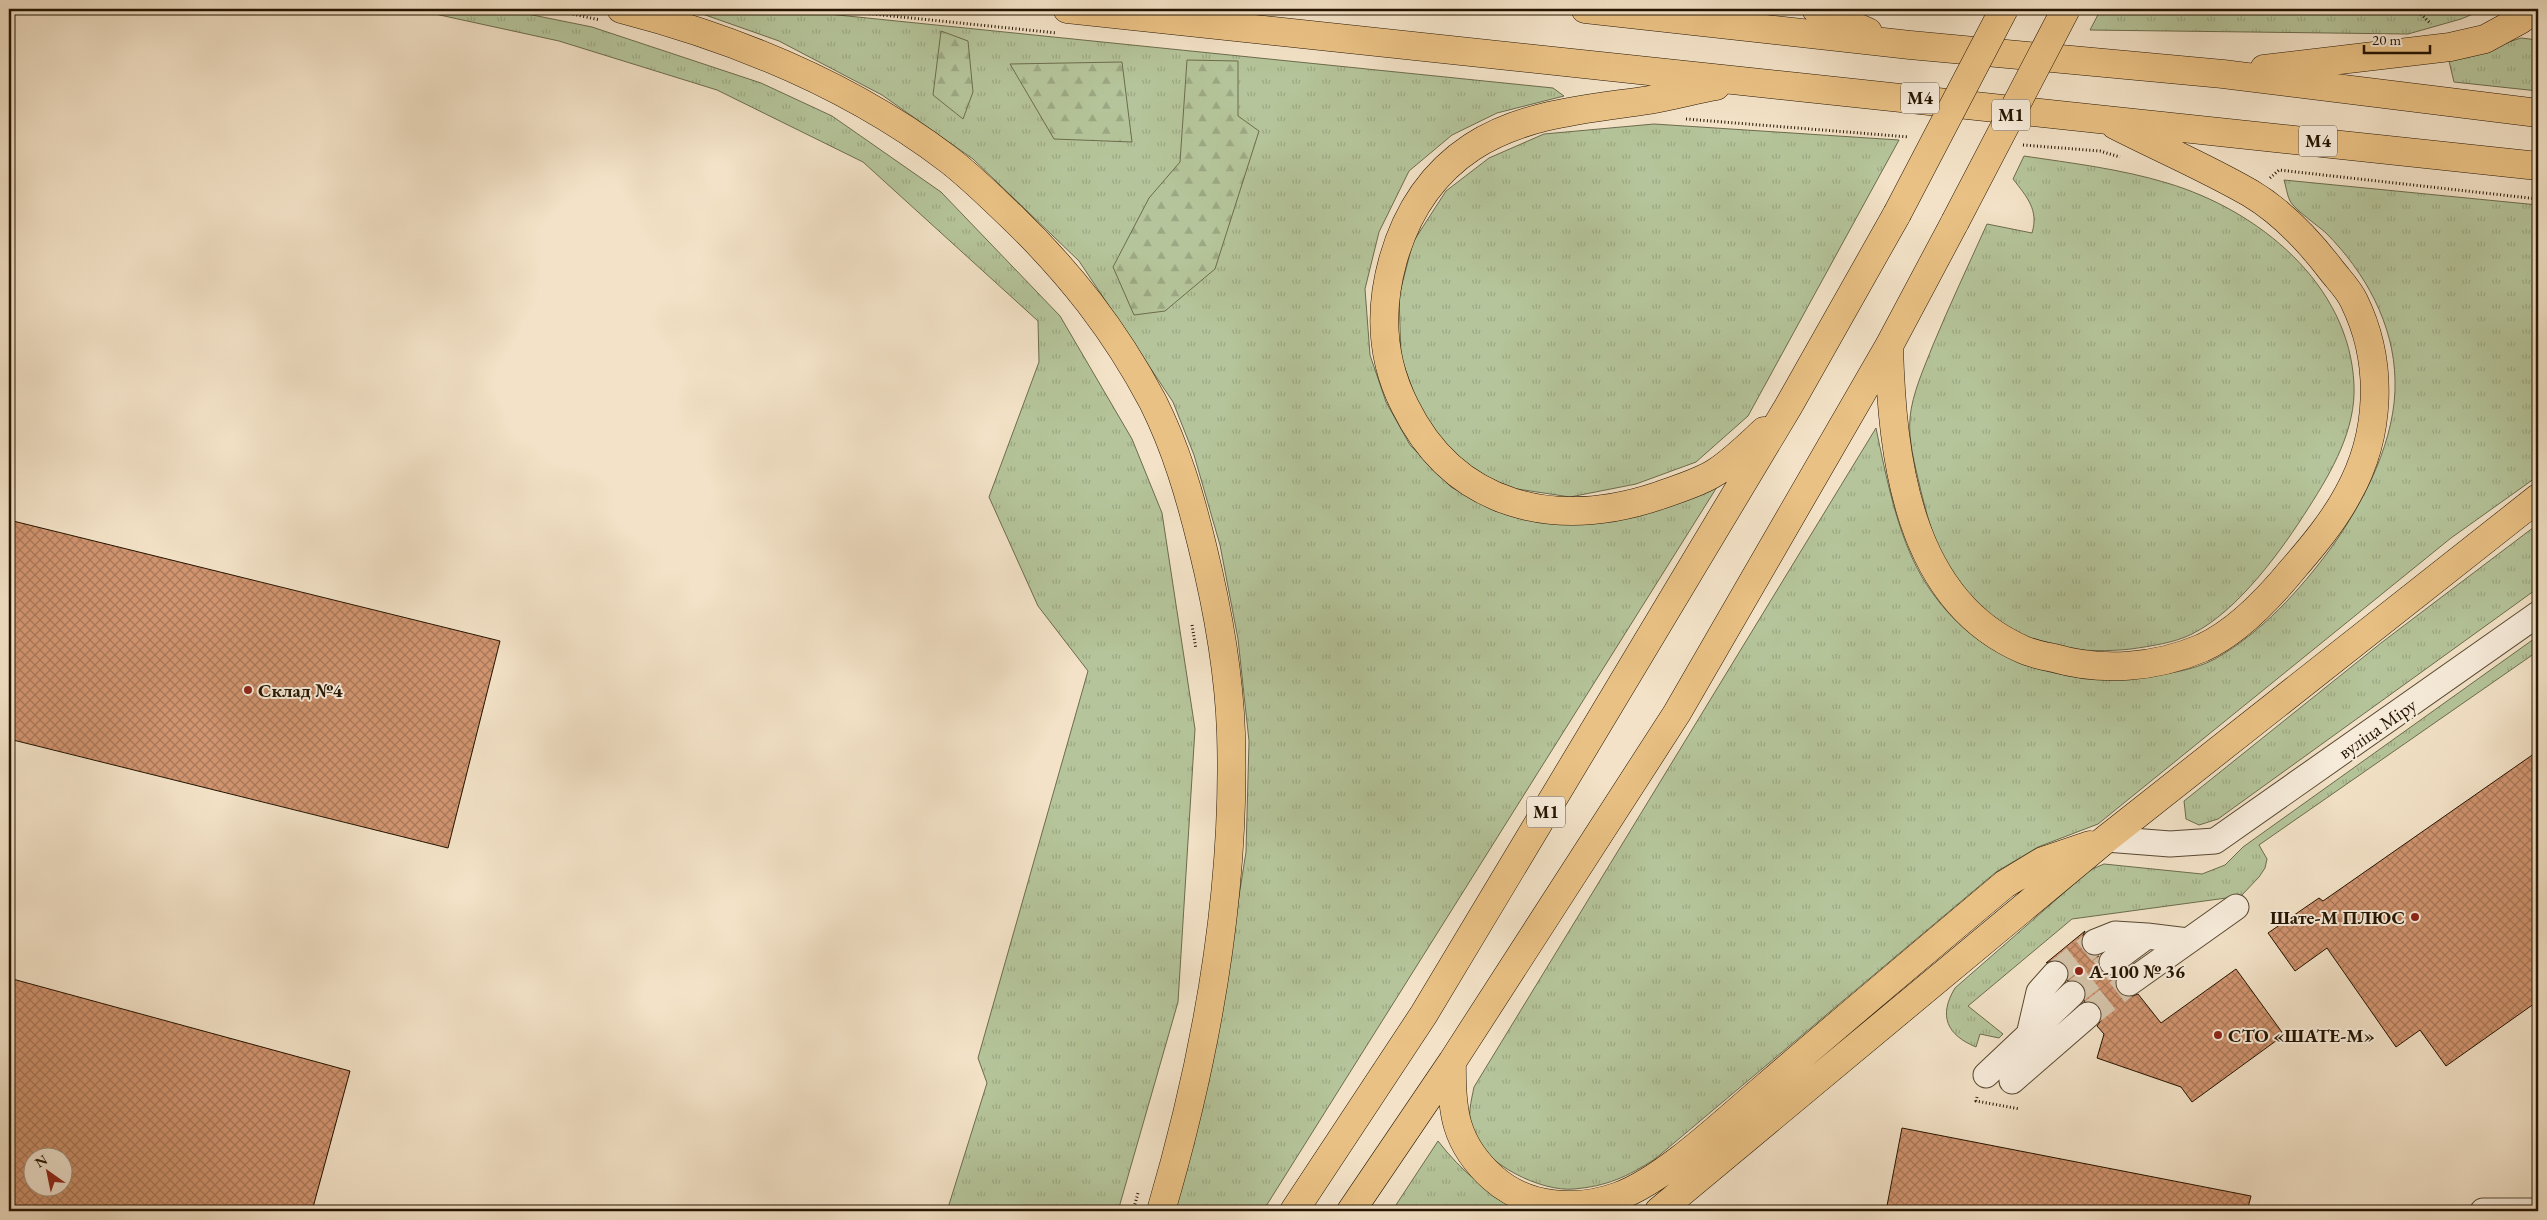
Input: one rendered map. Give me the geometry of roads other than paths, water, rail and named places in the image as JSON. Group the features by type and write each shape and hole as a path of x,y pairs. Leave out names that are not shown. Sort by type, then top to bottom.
{"highway":[{"name":"М4","path":"1067,9 1478,55 2098,117 2538,166"},
{"path":"1585,9 1892,43 2223,74 2538,113"},
{"path":"1816,9 1892,43"},
{"name":"М1","path":"1294,1211 1424,1014 1788,407 1897,214 2004,9"},
{"name":"М1","path":"1351,1211 1452,1062 1677,713 1889,346 2066,9"},
{"path":"2223,74 2450,47 2485,39 2520,20 2534,9"},
{"path":"612,15 678,23 834,87 885,117 950,161 1037,241 1079,287 1110,329 1130,362 1170,438 1187,485 1218,624 1230,729 1231,778 1229,841 1213,980 1183,1129 1161,1211"},
{"path":"1742,80 1529,121 1473,146 1451,163 1430,184 1408,218 1396,249 1388,279 1383,321 1388,361 1399,396 1415,428 1436,454 1464,478 1492,495 1526,508 1562,511 1603,510 1678,489 1715,473 1747,447 1788,407"},
{"path":"1889,346 1891,404 1901,481 1926,550 1947,587 1963,607 1992,633 2025,650 2073,664 2114,668 2164,660 2203,647 2242,622 2277,588 2313,545 2348,494 2368,446 2375,405 2373,354 2353,300 2312,244 2252,194 2098,117"},
{"path":"1659,1211 2106,839 2538,498"},
{"path":"1452,1062 1451,1099 1457,1127 1466,1147 1479,1166 1499,1183 1521,1197 1548,1204 1590,1204 1621,1195 1652,1178 1705,1138 2005,884 2043,861 2106,839"}],"street":[{"name":"вуліца Міру","path":"2106,839 2170,844 2215,841 2538,614"},
{"path":"2129,983 2236,907"},
{"path":"2095,942 2116,934 2188,941"},
{"path":"2112,962 2147,936"},
{"path":"2029,1034 2039,992 2055,974"},
{"path":"1986,1075 2072,994"},
{"path":"2012,1081 2088,1015"},
{"path":"2483,1211 2538,1211"}],"tunnel":[{"path":"2055,974 2095,942"},
{"path":"2072,994 2112,962"},
{"path":"2088,1015 2129,983"}],"place":[{"name":"Склад №4","path":"248,690"},
{"name":"Шате-М ПЛЮС","path":"2415,917"},
{"name":"А-100 № 36","path":"2079,971"},
{"name":"СТО «ШАТЕ-М»","path":"2218,1035"}]}
